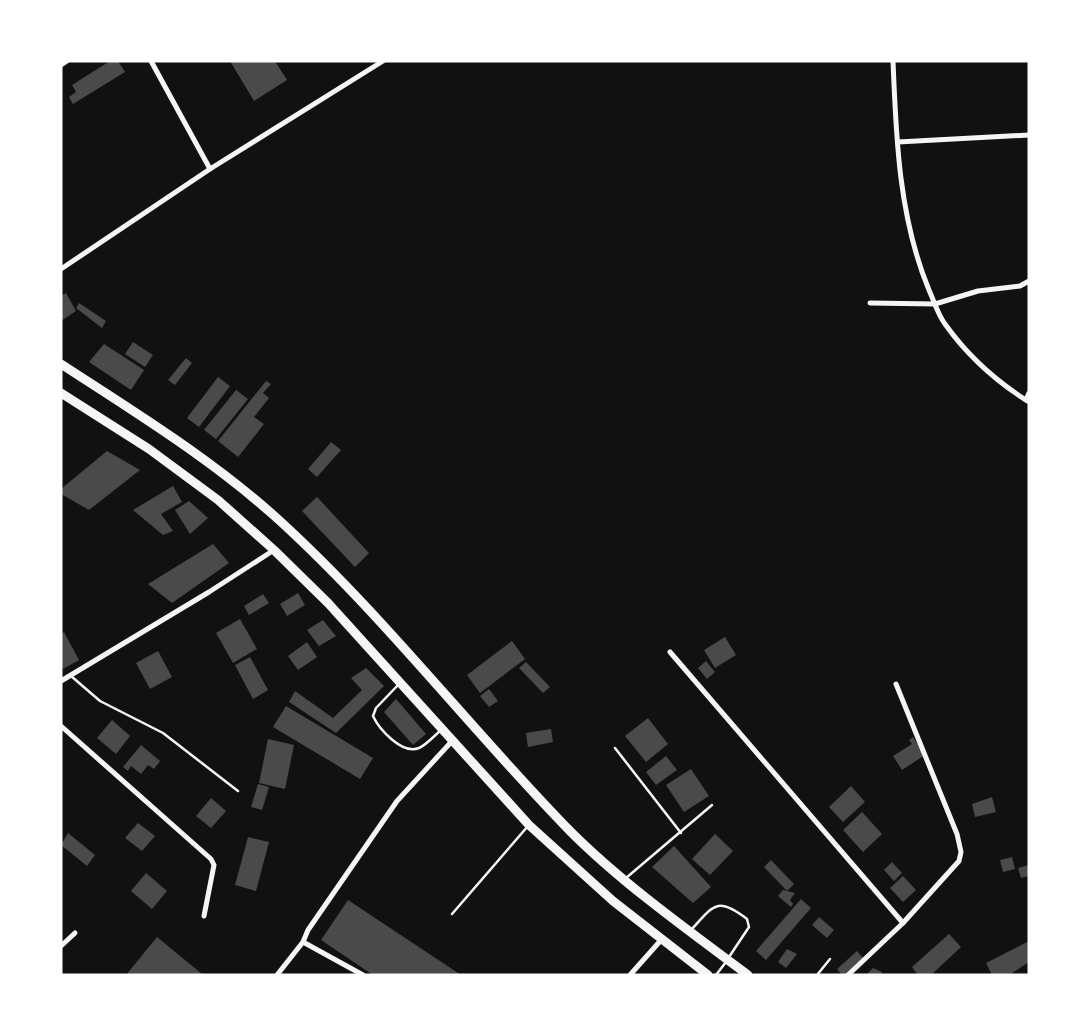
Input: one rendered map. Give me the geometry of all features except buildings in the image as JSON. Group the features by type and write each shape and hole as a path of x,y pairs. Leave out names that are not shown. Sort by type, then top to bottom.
{"main road":[{"path":"61,364 165,432 230,480 279,521 346,586 573,833 625,879 748,975"},
{"path":"61,393 149,449 203,489 274,550 328,603 454,739 529,825 598,888 708,975"}],"street":[{"path":"61,65 67,61"},
{"path":"151,61 210,169"},
{"path":"61,269 210,169 383,61"},
{"path":"893,61 898,142 908,227 935,304 944,324 973,357 997,380 1027,401 1029,393"},
{"path":"898,142 1029,135"},
{"path":"870,303 935,304 978,291 1020,286 1029,281"},
{"path":"61,681 274,550"},
{"path":"670,652 902,923"},
{"path":"848,975 953,870 959,862 961,852 957,834 896,684"},
{"path":"61,726 211,859 214,865 204,916"},
{"path":"277,975 303,942 308,930 397,801 454,739"},
{"path":"61,946 75,933"},
{"path":"630,975 663,939"},
{"path":"303,942 364,975"}],"lane":[{"path":"71,676 100,701 163,733 238,791"},
{"path":"401,682 376,708 373,716 376,724 400,746 410,750 419,748 443,728"},
{"path":"615,748 681,833"},
{"path":"625,879 712,806"},
{"path":"452,914 529,825"},
{"path":"690,930 707,912 718,906 729,905 747,919 749,927 716,975"},
{"path":"817,975 830,959"}]}
